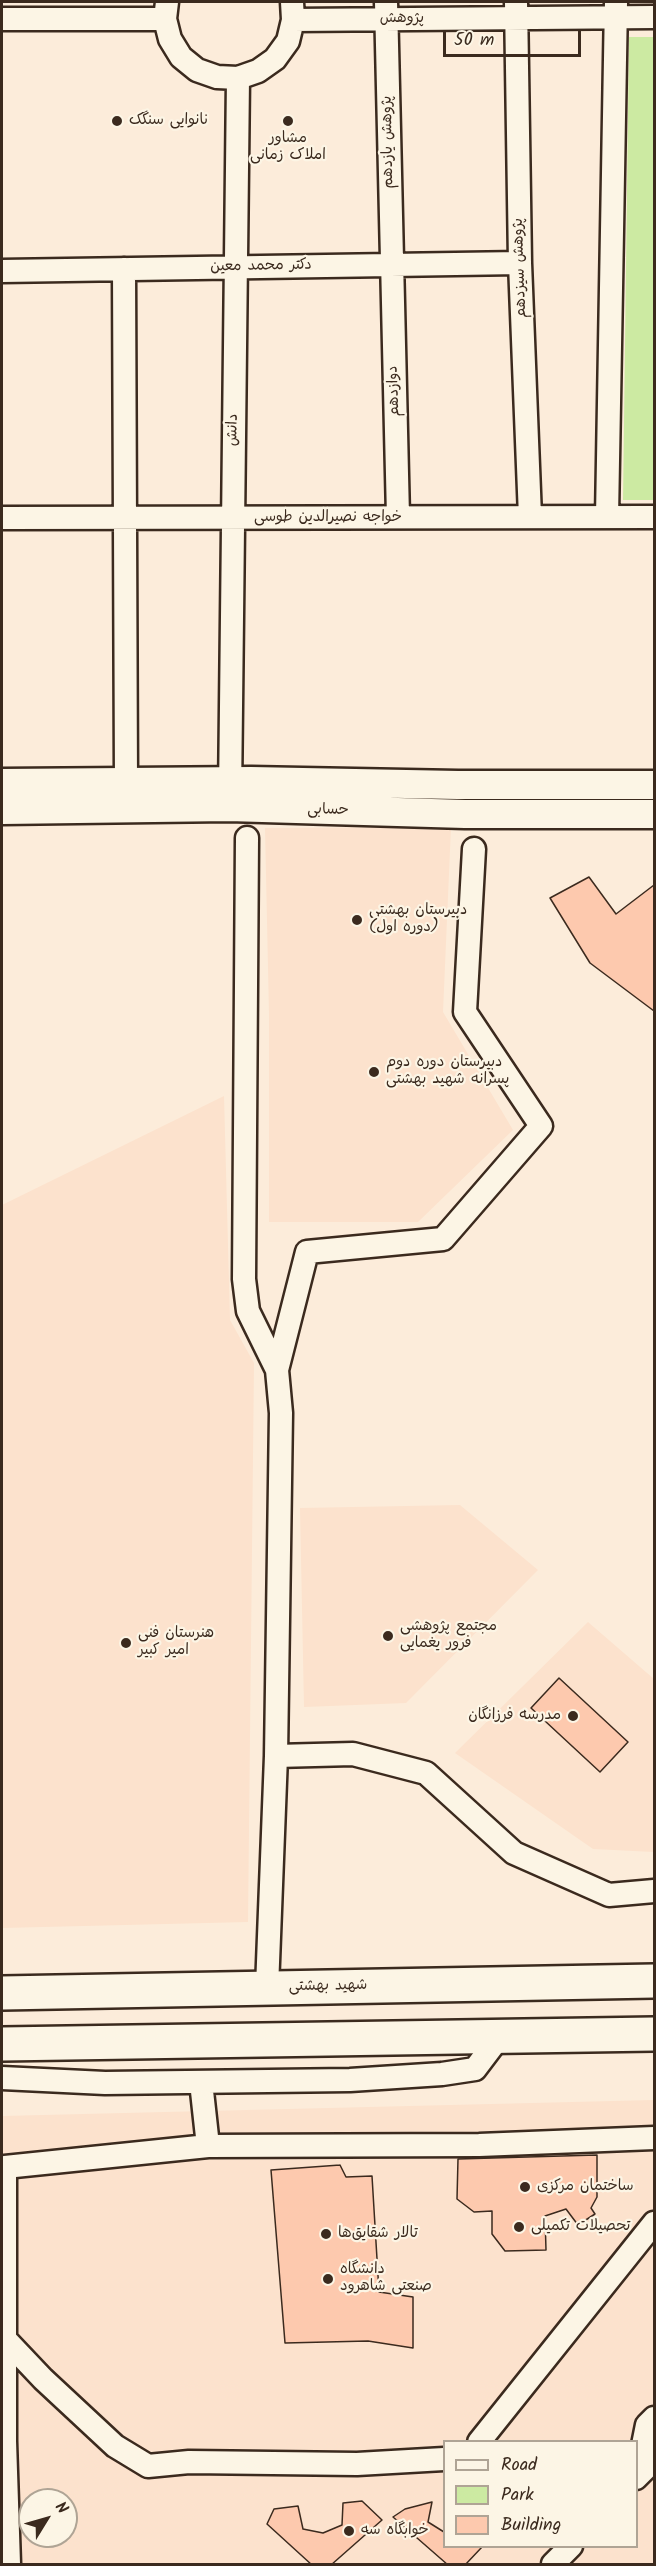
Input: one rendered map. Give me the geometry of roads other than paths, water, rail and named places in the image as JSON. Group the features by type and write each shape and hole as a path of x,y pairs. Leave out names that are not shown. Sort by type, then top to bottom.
{"highway":[{"name":"شهید بهشتی","path":"2,1993 654,1981"},
{"path":"2,2044 654,2034"}],"main road":[{"name":"حسابی","path":"2,783 126,782 230,794 454,814 654,814"},
{"name":"حسابی","path":"2,810 230,794 458,785 654,785"}],"street":[{"name":"پژوهش","path":"292,11 616,9 654,17"},
{"path":"607,517 616,9"},
{"path":"2,19 72,10 166,10 170,39 181,57 198,70 217,77 237,78 258,71 275,58 288,41 292,11"},
{"name":"پژوهش یازدهم","path":"386,10 391,265"},
{"name":"پژوهش سیزدهم","path":"516,10 520,263 530,517"},
{"name":"دانش","path":"230,794 237,78"},
{"name":"دکتر محمد معین","path":"2,271 520,263"},
{"name":"دوازدهم","path":"391,265 398,518"},
{"path":"124,269 126,782"},
{"name":"خواجه نصیرالدین طوسی","path":"2,518 654,517"},
{"path":"247,837 244,1279 248,1311 277,1370"},
{"path":"267,1988 276,1756 281,1413 277,1370 307,1252 443,1239 542,1126 465,1012 474,849"},
{"path":"276,1756 353,1754 426,1773 514,1853 609,1895 654,1891"},
{"path":"2,2078 105,2083 350,2080 442,2074 475,2068 500,2036"},
{"path":"201,2082 208,2146"},
{"path":"9,2565 5,2441 3,2167 208,2146 479,2145 654,2138"},
{"path":"481,2440 654,2223"},
{"path":"6,2341 115,2446 148,2466 189,2462 357,2464 443,2459"},
{"path":"645,2467 643,2445 647,2425 654,2418"},
{"path":"553,2565 570,2548"}],"place":[{"name":"نانوایی سنگک","path":"117,121"},
{"name":"مشاور املاک زمانی","path":"288,121"},
{"name":"دبیرستان بهشتی (دوره اول)","path":"357,920"},
{"name":"دبیرستان دوره دوم پسرانه شهید بهشتی","path":"374,1072"},
{"name":"مجتمع پژوهشی فرور یغمایی","path":"388,1636"},
{"name":"هنرستان فنی امیر کبیر","path":"126,1643"},
{"name":"مدرسه فرزانگان","path":"573,1716"},
{"name":"ساختمان مرکزی","path":"525,2187"},
{"name":"تحصیلات تکمیلی","path":"519,2227"},
{"name":"تالار شقایق‌‌ها","path":"326,2234"},
{"name":"دانشگاه صنعتی شاهرود","path":"328,2279"},
{"name":"خوابگاه سه","path":"349,2531"}]}
